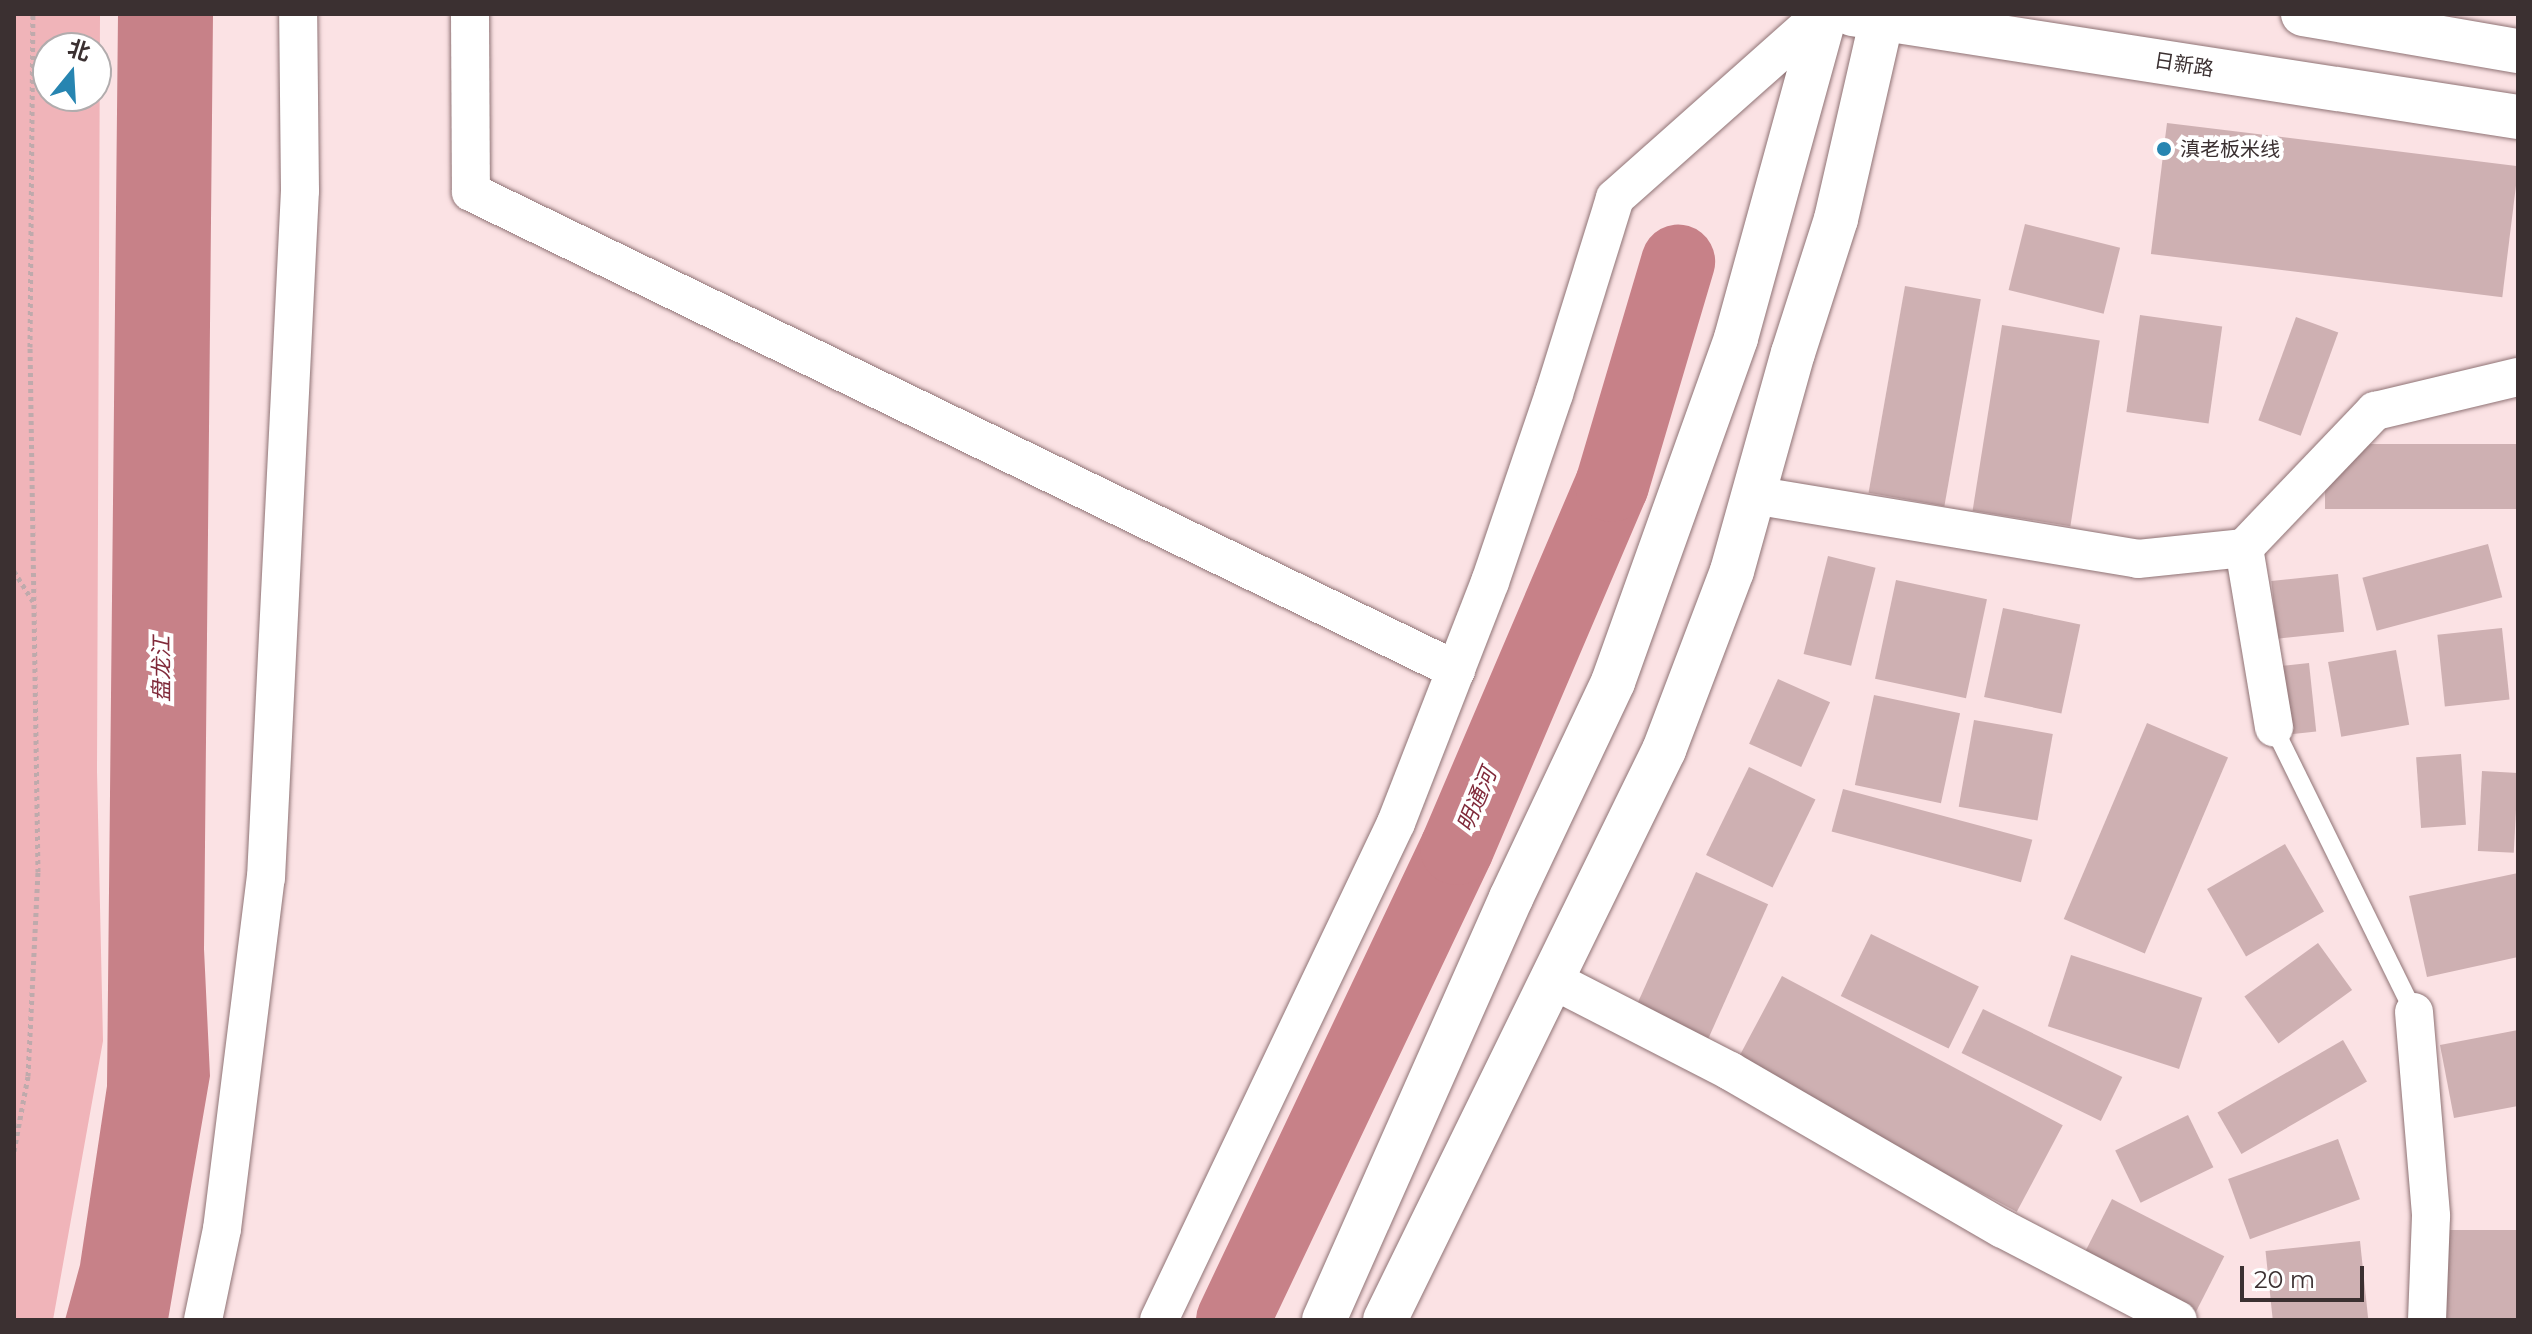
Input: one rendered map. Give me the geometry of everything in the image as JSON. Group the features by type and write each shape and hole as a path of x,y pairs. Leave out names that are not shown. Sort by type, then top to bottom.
{"main road":[{"path":"1324,1320 1511,898 1613,682 1736,338 1824,14"},
{"path":"2303,14 2518,51"},
{"path":"1385,1320 1664,750 1732,571 1836,219 1872,16"},
{"name":"日新路","path":"1872,16 2518,117"}],"street":[{"path":"203,1320 222,1229 266,878 300,191 298,14"},
{"path":"470,14 471,192 1456,670"},
{"path":"1159,1320 1396,823 1456,670 1549,409 1615,198 1824,14"},
{"path":"1753,495 2138,559 2244,548 2375,411 2518,377"},
{"path":"2244,548 2274,728"},
{"path":"1553,980 1730,1071 2003,1229 2178,1320"},
{"path":"2414,1012 2431,1216 2427,1320"}],"lane":[{"path":"2274,728 2414,1012"}],"path":[{"path":"14,1151 28,1076 38,872 30,347 33,14"},
{"path":"14,571 34,602"}],"shaded area":[{"path":"14,14 100,14 100,32 32,32 32,112 100,112 97,771 103,1041 53,1320 14,1320"}],"water":[{"name":"盘龙江","path":"118,14 213,14 204,949 210,1076 168,1320 65,1320 80,1265 107,1086"}],"building":[{"path":"2167,123 2518,166 2502,297 2151,254"},
{"path":"2025,224 2120,248 2104,314 2009,290"},
{"path":"1905,286 1981,299 1944,506 1869,493"},
{"path":"2140,315 2222,327 2209,424 2126,412"},
{"path":"2296,317 2338,332 2301,436 2258,420"},
{"path":"2002,325 2100,340 2070,526 1973,511"},
{"path":"2325,444 2518,444 2518,509 2325,509"},
{"path":"2488,544 2502,597 2377,631 2362,578"},
{"path":"1828,556 1876,568 1851,666 1804,654"},
{"path":"2338,574 2344,632 2277,639 2271,581"},
{"path":"1896,580 1987,599 1966,698 1875,679"},
{"path":"2003,608 2080,624 2061,713 1984,697"},
{"path":"2502,628 2510,700 2445,706 2437,635"},
{"path":"2396,650 2409,725 2341,737 2328,662"},
{"path":"2309,663 2316,732 2286,735 2279,666"},
{"path":"1778,679 1830,702 1801,767 1749,744"},
{"path":"1874,695 1960,713 1941,803 1855,785"},
{"path":"1974,720 2053,734 2038,821 1959,807"},
{"path":"2147,723 2228,757 2145,953 2064,919"},
{"path":"2461,754 2466,825 2421,828 2416,757"},
{"path":"1749,767 1816,799 1773,888 1706,855"},
{"path":"2482,771 2518,773 2514,853 2478,851"},
{"path":"1843,789 2032,840 2021,882 1832,832"},
{"path":"2285,844 2324,912 2246,957 2207,889"},
{"path":"1696,872 1768,904 1707,1041 1635,1009"},
{"path":"2518,873 2518,957 2427,977 2409,896"},
{"path":"1871,934 1979,987 1949,1049 1841,996"},
{"path":"2318,943 2352,990 2278,1043 2244,996"},
{"path":"2071,955 2202,998 2179,1069 2048,1026"},
{"path":"1782,976 2063,1125 2017,1212 1736,1063"},
{"path":"1983,1009 2122,1077 2101,1121 1962,1053"},
{"path":"2518,1030 2518,1106 2454,1118 2440,1045"},
{"path":"2343,1040 2367,1082 2241,1154 2217,1112"},
{"path":"2188,1115 2213,1167 2141,1203 2115,1151"},
{"path":"2338,1139 2360,1199 2250,1239 2228,1179"},
{"path":"2112,1199 2224,1256 2195,1313 2083,1256"},
{"path":"2446,1230 2518,1230 2518,1320 2446,1320"},
{"path":"2360,1241 2368,1320 2273,1320 2266,1251"}],"waterway":[{"name":"明通河","path":"1233,1320 1457,848 1612,485 1678,262"}],"place":[{"name":"滇老板米线","path":"2164,149"}]}
